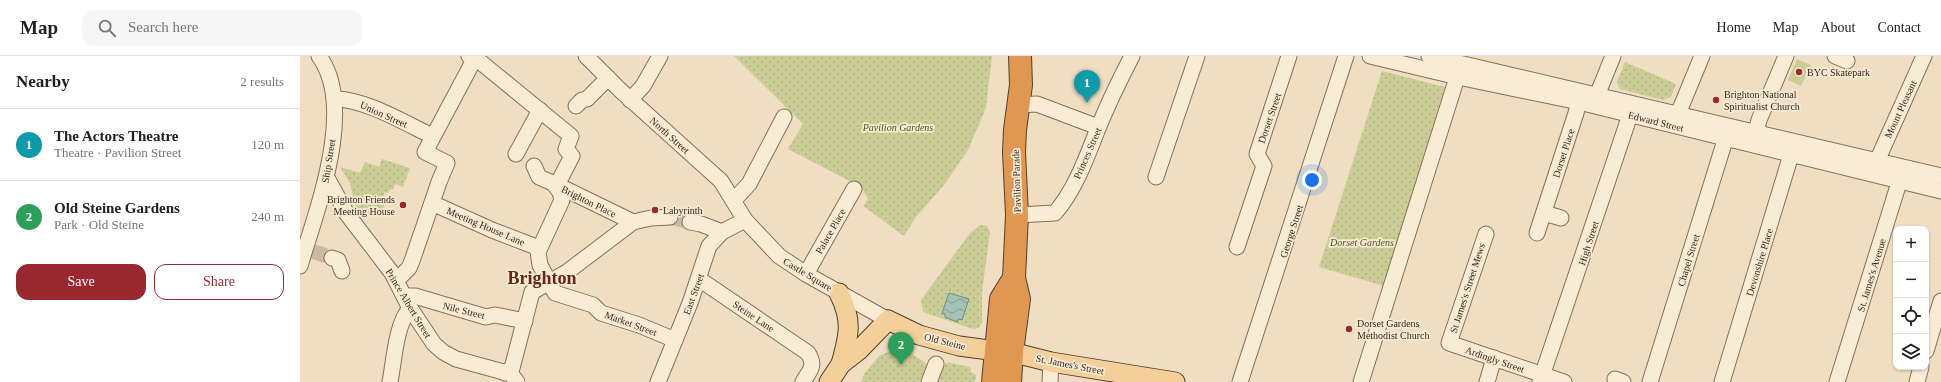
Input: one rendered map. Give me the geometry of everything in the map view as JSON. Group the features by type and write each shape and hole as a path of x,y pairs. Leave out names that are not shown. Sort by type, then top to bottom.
{"highway":[{"name":"Pavilion Parade","path":"1004,352 1019,299 1014,278 1017,216 1014,152 1019,95 1020,56"},
{"name":"Pavilion Parade","path":"1019,95 1035,56"},
{"path":"993,382 1004,352"},
{"path":"1004,352 1010,382"}],"main road":[{"name":"Castle Square","path":"839,293 847,308 849,334 841,364"},
{"name":"Old Steine","path":"888,320 919,335 959,346 1004,352"},
{"path":"829,382 841,364 859,350 888,320"},
{"name":"St. James's Street","path":"1004,352 1153,381 1175,382"}],"street":[{"name":"Ship Street","path":"300,266 308,250 327,178 331,154 334,98 328,70 319,56"},
{"name":"North Street","path":"586,56 630,100 721,181 745,220"},
{"path":"630,100 643,86 660,56"},
{"name":"Princes Street","path":"1017,216 1055,213 1064,202 1132,56"},
{"path":"1156,177 1197,56"},
{"name":"Dorset Street","path":"1237,247 1264,166 1257,154 1289,56"},
{"name":"George Street","path":"1240,382 1346,56"},
{"name":"Edward Street","path":"1370,56 1460,70 1580,96 1901,175 1941,191"},
{"name":"Edward Street","path":"1430,56 1460,70 1485,62 1580,96"},
{"path":"1595,100 1613,56"},
{"path":"1676,120 1702,56"},
{"path":"1754,138 1759,120 1786,56"},
{"name":"Mount Pleasant","path":"1873,168 1924,56"},
{"path":"397,280 409,268 412,261 447,163 424,152 459,90 473,57 571,136 566,149 572,156 557,185 539,177 534,166"},
{"path":"1361,382 1460,70"},
{"path":"561,128 582,100 586,99 608,78"},
{"path":"1019,95 1038,104 1098,127"},
{"name":"Dorset Place","path":"1537,233 1580,96"},
{"name":"Union Street","path":"334,98 349,99 362,104 432,136"},
{"name":"High Street","path":"1542,378 1632,109"},
{"path":"516,154 540,110"},
{"path":"734,200 749,184 784,117"},
{"name":"Chapel Street","path":"1650,382 1729,132"},
{"name":"Devonshire Place","path":"1722,382 1793,148"},
{"name":"Edward Street","path":"1901,175 1941,176"},
{"name":"St. James's Avenue","path":"1838,382 1901,175"},
{"name":"Prince Albert Street","path":"327,178 347,214 397,280 407,302 434,344 443,352 462,361 504,377"},
{"name":"Brighton Place","path":"557,185 633,222"},
{"name":"Brighton Place","path":"539,248 562,202 562,194 556,186 557,185"},
{"name":"Palace Place","path":"806,274 854,189"},
{"name":"Meeting House Lane","path":"432,203 492,230 539,248"},
{"path":"1544,213 1561,218"},
{"path":"504,377 512,368 532,292 567,272 633,222 651,218 670,217"},
{"name":"Castle Square","path":"745,220 779,256 806,274 888,320"},
{"name":"East Street","path":"658,382 699,279 709,246 722,232 745,220"},
{"path":"690,222 701,224 722,232"},
{"name":"St James's Street Mews","path":"1449,343 1486,234"},
{"path":"539,248 540,265 548,284"},
{"path":"332,258 338,260 342,271"},
{"name":"Steine Lane","path":"699,279 808,353 813,361 813,365 803,382"},
{"name":"Market Street","path":"548,284 555,293 593,305 601,313 639,325 675,340"},
{"name":"Nile Street","path":"407,302 415,296 486,317 496,315 525,321"},
{"path":"1929,341 1941,301"},
{"path":"390,382 399,333 407,302"},
{"name":"Ardingly Street","path":"1449,343 1494,358 1542,378 1564,382"},
{"path":"1487,382 1494,358"},
{"path":"1050,382 1051,362"},
{"path":"929,382 936,364"},
{"path":"1917,382 1920,370"},
{"path":"504,377 513,374 517,382"}],"green space":[{"name":"Pavilion Gardens","path":"734,56 992,56 986,108 968,150 944,185 916,217 904,236 863,206 868,199 861,187 788,149 803,124"},
{"name":"BYC Skatepark","path":"1797,59 1811,65 1801,86 1788,80"},
{"path":"1625,62 1676,84 1671,97 1663,100 1620,89 1617,82"},
{"name":"Dorset Gardens","path":"1382,71 1445,87 1384,286 1319,267"},
{"path":"382,159 410,168 403,187 395,184 393,190 390,189 388,193 385,192 381,202 385,203 380,217 356,209 350,183 340,167 360,173 365,162 379,167"},
{"path":"980,225 987,226 990,232 982,292 982,322 979,328 973,329 923,312 921,300 970,233"},
{"path":"900,346 927,364 944,366 947,362 970,367 971,372 976,375 975,382 861,382 864,374 879,356"}],"water":[{"path":"949,293 969,299 962,320 959,319 957,322 945,317 945,314 942,313"}],"tunnel":[{"path":"670,217 690,222"},
{"path":"312,251 332,258"}],"place":[{"name":"BYC Skatepark","path":"1799,72"},
{"name":"Brighton National Spiritualist Church","path":"1716,100"},
{"name":"The Actors Theatre","path":"1087,103"},
{"name":"Brighton Friends Meeting House","path":"403,205"},
{"name":"Labyrinth","path":"655,210"},
{"name":"Dorset Gardens Methodist Church","path":"1349,329"},
{"name":"Old Steine Gardens","path":"901,365"}],"district":[{"name":"Brighton","path":"542,278"}]}
